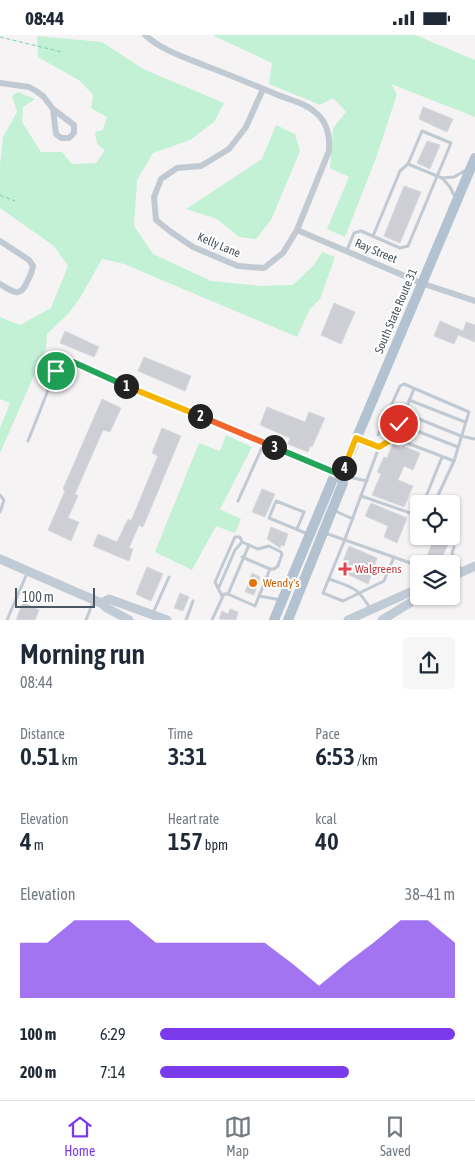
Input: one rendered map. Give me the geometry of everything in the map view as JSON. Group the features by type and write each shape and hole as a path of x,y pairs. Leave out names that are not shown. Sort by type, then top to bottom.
{"main road":[{"name":"South State Route 31","path":"274,620 333,479 341,475 456,202 471,178 474,161"},
{"name":"South State Route 31","path":"288,620 344,483 341,475"},
{"path":"0,561 98,601 129,620"},
{"path":"460,574 475,566"},
{"path":"348,620 410,592"},
{"path":"296,620 297,598"},
{"path":"98,601 109,599 167,620"},
{"path":"382,620 410,603"}],"street":[{"name":"Kelly Lane","path":"145,35 154,43 180,57 264,89 307,107 322,120 329,138 328,151 297,230 283,253 264,268 238,266 193,247 156,220 154,197 161,179 177,168 202,166 228,149 246,127 264,89"},
{"path":"0,83 28,87 43,96 53,109 74,125 74,133 69,138 61,138 56,134 53,109"},
{"name":"Ray Street","path":"297,230 421,283 475,301"},
{"path":"0,241 29,260 33,266 25,288 22,291 15,292 0,285"},
{"path":"99,374 341,475"}],"lane":[{"path":"347,251 354,233 361,231 400,248 408,246 451,143 422,131 408,164 400,171 373,236"},
{"path":"408,164 442,178 454,177 474,161"},
{"path":"442,178 453,193 456,202"},
{"path":"28,441 61,362 73,362 99,374"},
{"path":"378,435 400,385 404,384 469,412 454,461 438,495"},
{"path":"394,557 384,581 362,593 343,601 323,593 353,519 379,447 394,438 414,389"},
{"path":"409,400 465,422"},
{"path":"404,413 461,436 475,439"},
{"path":"399,424 458,447"},
{"path":"356,438 379,447"},
{"path":"394,438 454,461"},
{"path":"238,501 264,443"},
{"path":"427,495 442,457"},
{"path":"341,475 367,481"},
{"path":"0,495 4,500 0,512"},
{"path":"361,496 410,512"},
{"path":"297,529 304,512 276,501 269,518 310,535"},
{"path":"332,509 353,519"},
{"path":"324,533 410,563"},
{"path":"222,596 215,582 235,537 240,537 242,542 258,549 269,546 281,552 278,566 274,569 242,557"},
{"path":"218,587 235,550 242,542"},
{"path":"228,594 242,557 249,545"},
{"path":"454,547 452,553 463,573"},
{"path":"212,620 222,596 228,594 255,606 270,569"},
{"path":"7,620 28,571"},
{"path":"152,614 169,577"},
{"path":"329,579 362,593 371,610"},
{"path":"260,596 282,600"},
{"path":"86,620 98,601"},
{"path":"186,620 193,601"}],"path":[{"path":"0,37 62,52"},
{"path":"0,195 15,201"}],"green space":[{"path":"212,35 415,35 475,60 475,117 391,84 397,94 376,158 345,237 327,229 349,177 330,168 333,128 346,112 333,98 320,105 269,84 272,63"},
{"path":"37,36 102,42 143,69 224,103 214,122 190,140 153,153 137,180 134,226 153,254 211,281 260,286 293,285 314,265 322,252 335,257 320,299 310,309 297,337 124,264 102,259 80,298 69,313 47,334 46,348 0,453 0,428 10,403 0,399 0,317 20,325 51,308 68,266 54,246 0,208 0,165 3,137 17,112 12,96 18,92 35,99 23,107 22,122 41,152 62,152 72,164 96,163 105,150 97,144 95,132 103,130 107,117 91,108 93,95 80,81 38,57"},
{"path":"276,125 295,134 300,151 271,220 256,239 239,237 217,219 186,209 262,159"},
{"path":"226,435 252,447 220,509 241,519 235,533 216,526 192,570 155,552 199,443 220,451"}],"building":[{"path":"423,107 453,119 447,132 419,119"},
{"path":"427,141 440,145 430,169 417,163"},
{"path":"404,186 421,192 400,243 384,236"},
{"path":"334,303 355,312 341,344 321,335"},
{"path":"440,321 463,331 466,322 475,325 475,342 458,335 454,344 434,336"},
{"path":"65,331 99,347 94,357 60,343"},
{"path":"144,357 191,376 185,391 138,371"},
{"path":"102,399 121,408 110,432 103,430 75,494 78,496 68,518 79,522 71,541 48,530 65,491 63,489"},
{"path":"267,407 305,422 309,412 325,418 308,452 288,444 290,438 260,425"},
{"path":"162,428 181,436 143,527 139,525 129,548 133,549 129,561 93,546 98,534 117,542 128,519 131,521 158,456 152,453"},
{"path":"393,444 420,453 413,470 404,466 398,480 413,486 404,507 372,495 381,474 377,472 384,457 387,458"},
{"path":"262,489 275,494 265,517 252,512"},
{"path":"371,503 407,518 397,543 384,537 388,526 365,516"},
{"path":"271,527 288,534 284,546 281,545 280,548 267,539"},
{"path":"431,545 448,545 443,555 427,555"},
{"path":"349,546 377,558 368,584 343,572 341,567"},
{"path":"147,567 163,574 151,601 136,594"},
{"path":"252,573 260,577 254,595 245,592"},
{"path":"180,593 189,597 183,611 174,608"},
{"path":"23,602 39,610 35,620 16,620"},
{"path":"230,609 238,612 236,620 219,619 222,611 228,614"}],"place":[{"name":"Walgreens","path":"345,569"},
{"name":"Wendy's","path":"253,583"}],"route":[{"path":"56,371 61,362 73,362 140,392 341,475 356,438 379,447 394,438 399,424"}]}
